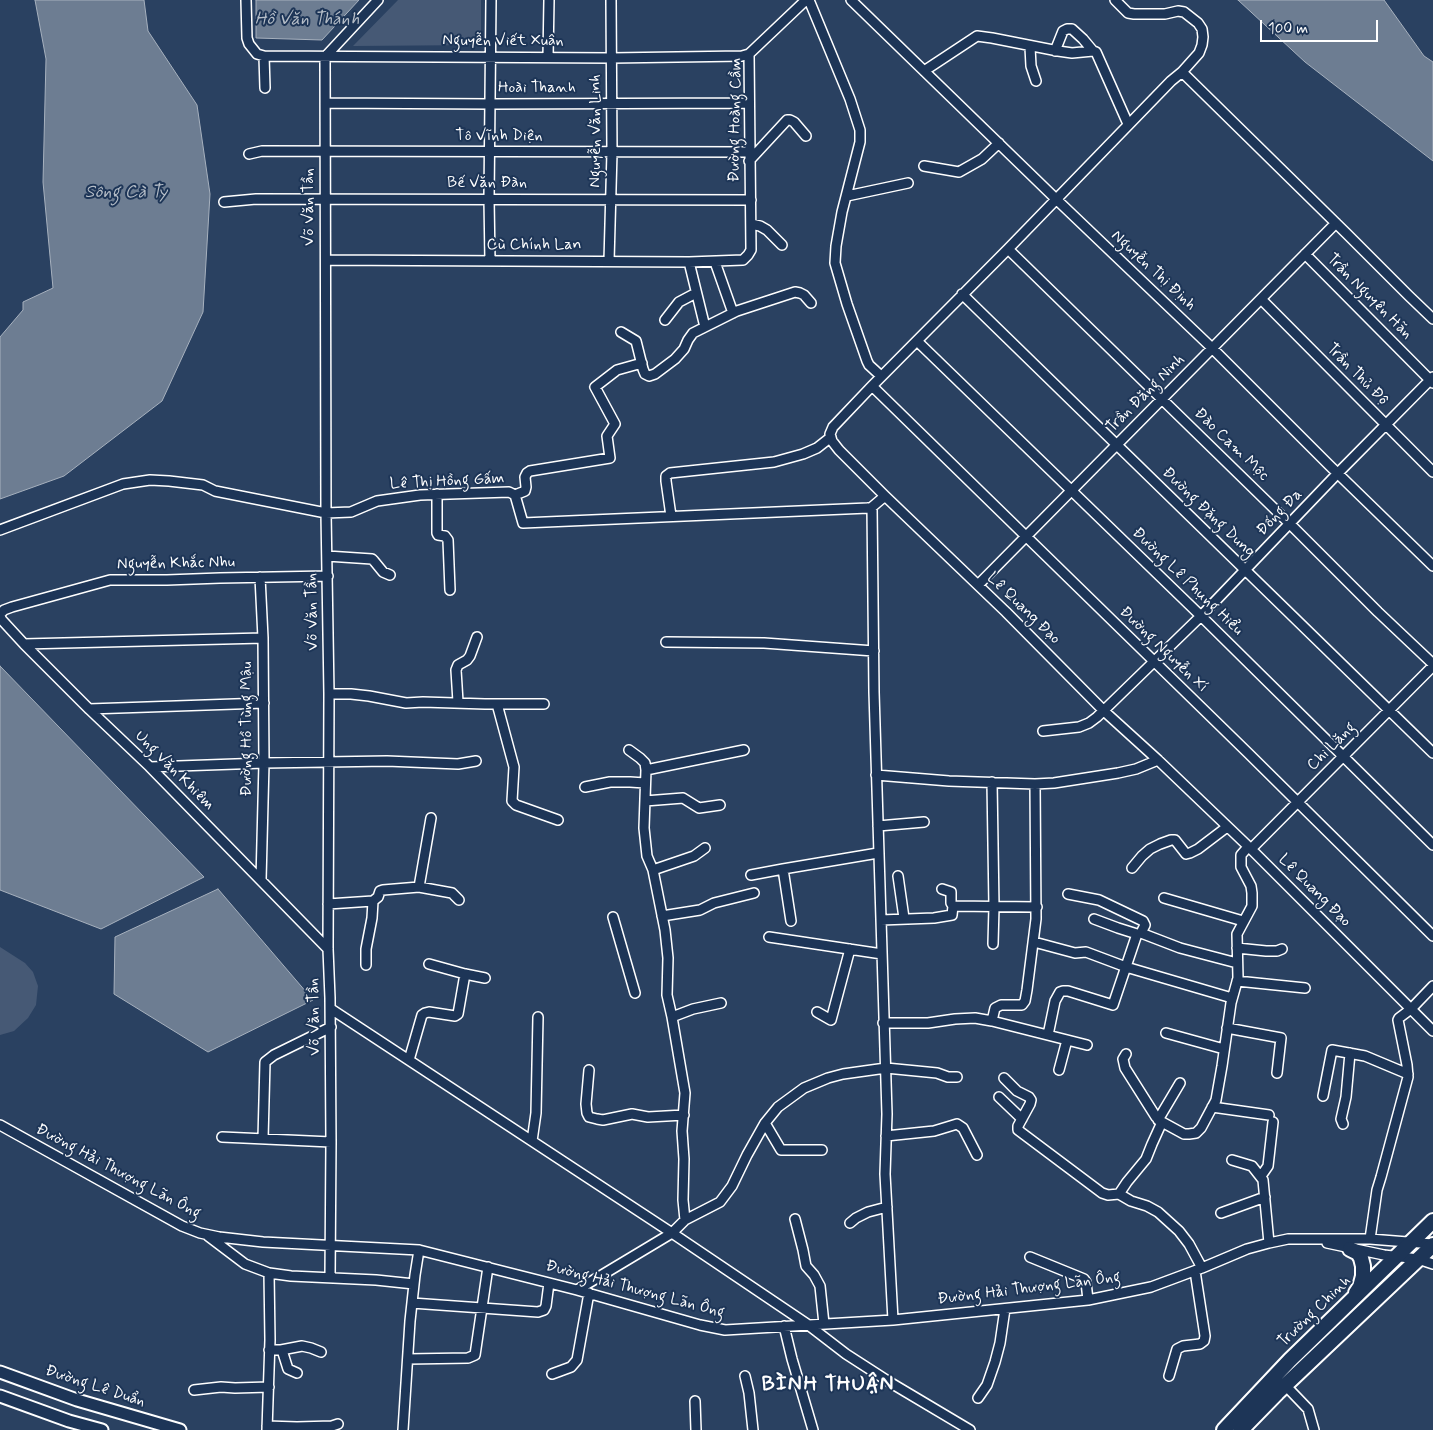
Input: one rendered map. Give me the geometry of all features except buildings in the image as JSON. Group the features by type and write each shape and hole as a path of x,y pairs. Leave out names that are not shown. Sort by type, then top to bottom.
{"highway":[{"name":"Trường Chinh","path":"1224,1430 1290,1360 1433,1221"},
{"name":"Trường Chinh","path":"1241,1430 1285,1385 1433,1245"},
{"path":"1350,1248 1358,1253 1363,1266 1360,1286 1350,1302"}],"main road":[{"name":"Đường Lê Duẩn","path":"0,1372 77,1400 180,1430"},
{"path":"0,1396 68,1426 102,1430"},
{"path":"68,1426 77,1400"}],"street":[{"path":"246,0 247,38 249,44 261,55 265,88"},
{"path":"325,57 378,0"},
{"path":"490,261 491,0"},
{"path":"548,0 548,57"},
{"name":"Nguyễn Văn Linh","path":"609,261 612,152 611,0"},
{"path":"807,0 850,99 860,130 860,142 842,212 835,263 867,361 881,376"},
{"name":"Đường Hoàng Cầm","path":"743,260 751,250 749,54 807,0"},
{"name":"Nguyễn Thị Định","path":"851,0 1212,348 1433,566"},
{"path":"671,516 666,482 666,476 670,473 774,462 817,448 831,437 833,427 881,376 918,341 1199,53 1202,45 1202,29 1198,22 1184,12 1178,11 1165,14 1128,13 1115,0"},
{"path":"1055,51 1063,31 1072,29 1092,51 1096,52 1128,124"},
{"path":"924,71 977,36 1055,51 1072,53 1092,51"},
{"path":"1030,46 1031,66 1036,81"},
{"name":"Nguyễn Viết Xuân","path":"261,55 612,58 742,56 749,54"},
{"name":"Võ Văn Tần","path":"325,57 326,513 329,694 328,949 331,1009 330,1278"},
{"path":"1182,72 1433,319"},
{"name":"Hoài Thanh","path":"325,103 750,104"},
{"path":"749,156 786,120 794,122 806,136"},
{"path":"924,166 959,172 982,159 999,143"},
{"name":"Tô Vĩnh Diện","path":"249,154 262,151 612,152 749,156"},
{"path":"847,196 908,183"},
{"name":"Bế Văn Đàn","path":"224,202 256,199 325,198 751,200"},
{"name":"Trần Đăng Ninh","path":"978,586 1336,223"},
{"path":"751,224 766,230 782,245"},
{"name":"Đào Cam Mộc","path":"1008,249 1433,665"},
{"name":"Trần Nguyên Hãn","path":"1305,254 1432,380"},
{"name":"Cù Chính Lan","path":"326,260 689,262 743,260"},
{"path":"689,262 705,327"},
{"path":"715,262 733,313"},
{"path":"621,332 636,341 645,374 649,376 655,374 681,354 693,333 733,313 795,292 800,292 811,303"},
{"path":"665,320 679,302 696,293"},
{"name":"Đường Đặng Dung","path":"962,294 1433,753"},
{"name":"Trần Thủ Độ","path":"1261,299 1433,472"},
{"name":"Đường Lê Phụng Hiểu","path":"918,341 1433,845"},
{"path":"515,495 524,491 526,487 525,477 530,471 610,458 607,436 615,424 595,387 617,370 642,363"},
{"name":"Đống Đa","path":"1044,731 1079,727 1089,723 1104,710 1201,616 1338,473 1432,380"},
{"name":"Đường Nguyễn Xí","path":"872,386 1433,936"},
{"name":"Lê Quang Đạo","path":"831,437 839,450 885,496 1104,710 1249,848 1433,1030"},
{"name":"Lê Thị Hồng Gấm","path":"0,530 118,486 131,482 150,480 203,485 215,491 326,513 351,512 377,501 437,494 505,492 515,495 523,523 872,506"},
{"path":"437,494 437,533 438,535 445,536 448,540 450,590"},
{"path":"885,496 872,506 876,775 886,1068 885,1174 892,1320"},
{"path":"327,556 372,560 383,572 390,575"},
{"name":"Nguyễn Khắc Nhu","path":"0,614 12,607 110,580 328,576"},
{"name":"Đường Hồ Tùng Mậu","path":"260,577 264,703 261,880"},
{"name":"Ung Văn Khiêm","path":"0,614 1,619 24,644 150,767 328,949"},
{"path":"458,702 456,670 458,665 470,656 477,637"},
{"path":"24,644 263,638"},
{"path":"666,642 764,643 874,651"},
{"name":"Chi Lăng","path":"1249,848 1298,802 1433,665"},
{"path":"329,694 369,696 406,703 544,704"},
{"path":"89,709 264,703"},
{"path":"497,704 514,767 512,801 516,805 558,820"},
{"path":"629,750 645,763 644,828 647,856 653,870 667,945 667,995 685,1092 682,1131 685,1220"},
{"path":"646,770 744,750"},
{"path":"876,775 949,781 1054,783 1118,772 1158,760"},
{"path":"150,767 387,761 458,764 476,761"},
{"path":"585,787 618,782 645,783"},
{"path":"992,782 993,944"},
{"path":"992,1021 993,1011 997,1006 1024,1004 1027,990 1037,907 1035,784"},
{"path":"644,801 683,798 699,808 720,805"},
{"path":"419,887 431,818"},
{"path":"878,826 924,822"},
{"path":"1132,868 1150,849 1160,844 1175,840 1186,854 1190,854 1227,827"},
{"path":"653,870 694,856 705,848"},
{"path":"1126,1054 1123,1060 1125,1068 1160,1121 1184,1134 1193,1134 1201,1128 1216,1100 1220,1080 1232,998 1237,981 1237,934 1252,906 1251,886 1241,867 1240,860 1241,855 1249,848"},
{"path":"751,875 878,853"},
{"path":"783,869 791,920"},
{"path":"898,876 904,918"},
{"path":"328,904 373,901 378,897 380,891 383,890 419,887 452,893 459,900"},
{"path":"881,920 934,918 952,915 951,892 942,890"},
{"path":"662,916 700,910 714,903 754,893"},
{"path":"1048,1035 1060,992 1068,991 1113,1005 1139,934 1145,925 1143,921 1099,900 1068,894"},
{"path":"1164,898 1244,921"},
{"path":"366,965 366,950 373,901"},
{"path":"953,906 1037,907"},
{"path":"613,917 635,993"},
{"path":"1094,919 1180,948 1237,963"},
{"path":"768,937 882,954"},
{"path":"1034,942 1075,953 1086,952 1126,967 1232,998"},
{"path":"1237,948 1266,951 1282,949"},
{"path":"817,1012 831,1020 850,949"},
{"path":"429,964 485,978"},
{"path":"408,1060 422,1015 429,1012 455,1016 458,1014 465,974"},
{"path":"1237,981 1305,988"},
{"path":"1370,1239 1377,1190 1408,1074 1398,1018 1411,1009 1433,986"},
{"path":"672,1017 693,1009 721,1003"},
{"path":"331,1009 672,1233 807,1324 846,1354 970,1430"},
{"path":"532,1141 536,1113 538,1017"},
{"path":"884,1023 928,1023 975,1018 1087,1045"},
{"path":"263,1139 265,1062 274,1055 331,1027"},
{"path":"1227,1028 1281,1038 1277,1073"},
{"path":"1166,1033 1224,1049"},
{"path":"1059,1070 1067,1040"},
{"path":"1323,1096 1332,1050 1371,1058 1408,1074"},
{"path":"1343,1124 1341,1119 1345,1105 1350,1053"},
{"path":"577,1290 672,1233 685,1220 717,1205 732,1186 765,1123 778,1107 810,1085 843,1074 886,1068 958,1077"},
{"path":"589,1070 586,1104 590,1117 603,1120 632,1114 648,1117 684,1115"},
{"path":"1004,1078 1017,1091 1031,1100 1018,1126 1018,1130 1102,1194 1119,1194 1135,1203 1150,1207 1167,1219 1189,1244 1198,1269 1205,1336 1204,1341 1200,1344 1183,1346 1177,1349 1169,1376"},
{"path":"1119,1194 1146,1159 1160,1121 1180,1083"},
{"path":"999,1097 1022,1118"},
{"path":"1212,1107 1271,1119 1268,1166 1261,1176"},
{"path":"765,1123 781,1150 822,1150"},
{"path":"886,1136 934,1131 957,1124 963,1128 977,1155"},
{"name":"Đường Hải Thượng Lãn Ông","path":"0,1125 182,1226 208,1235 263,1242 419,1250 488,1266 718,1329 732,1330 892,1320 1088,1300 1151,1286 1247,1249 1288,1240 1370,1239 1433,1245"},
{"path":"222,1137 331,1142"},
{"path":"1232,1160 1252,1166 1261,1176 1264,1183 1269,1243"},
{"path":"1221,1214 1265,1197"},
{"path":"850,1223 868,1212 887,1207"},
{"path":"795,1219 806,1266 820,1286 824,1324"},
{"path":"208,1235 245,1264 269,1273 414,1284"},
{"name":"Đường Hải Thượng Lãn Ông","path":"1313,1240 1418,1259 1433,1264"},
{"path":"403,1430 412,1303 419,1250"},
{"path":"1030,1257 1084,1279 1088,1300"},
{"path":"408,1359 468,1358 475,1355 488,1266"},
{"path":"269,1273 267,1428 332,1426 338,1424"},
{"path":"412,1303 542,1311 546,1306 549,1283"},
{"path":"552,1374 572,1366 577,1360 588,1293"},
{"path":"978,1398 986,1385 995,1362 1006,1309"},
{"path":"784,1326 813,1430"},
{"path":"269,1350 282,1350 302,1346 321,1352"},
{"path":"282,1350 288,1369 297,1373"},
{"path":"745,1376 749,1394 752,1430"},
{"path":"1285,1385 1308,1409 1314,1430"},
{"path":"194,1390 221,1386 235,1388 269,1387"},
{"path":"695,1401 696,1430"}],"shaded area":[{"path":"398,0 481,0 481,45 353,46"},
{"path":"0,947 25,963 33,972 38,986 36,1005 28,1018 14,1031 0,1035"}],"water":[{"name":"Sông Cà Ty","path":"35,0 144,0 148,31 197,105 210,194 203,312 162,401 64,476 0,499 0,337 23,310 23,302 53,288 43,182 46,59"},
{"name":"Hồ Văn Thánh","path":"256,0 359,0 322,40 256,38"},
{"path":"1238,0 1384,0 1424,56 1433,62 1433,161 1305,62"},
{"path":"0,666 204,877 101,929 0,890"},
{"path":"218,889 313,1000 208,1052 114,994 115,937"}],"district":[{"name":"BÌNH THUẬN","path":"828,1386"}]}
